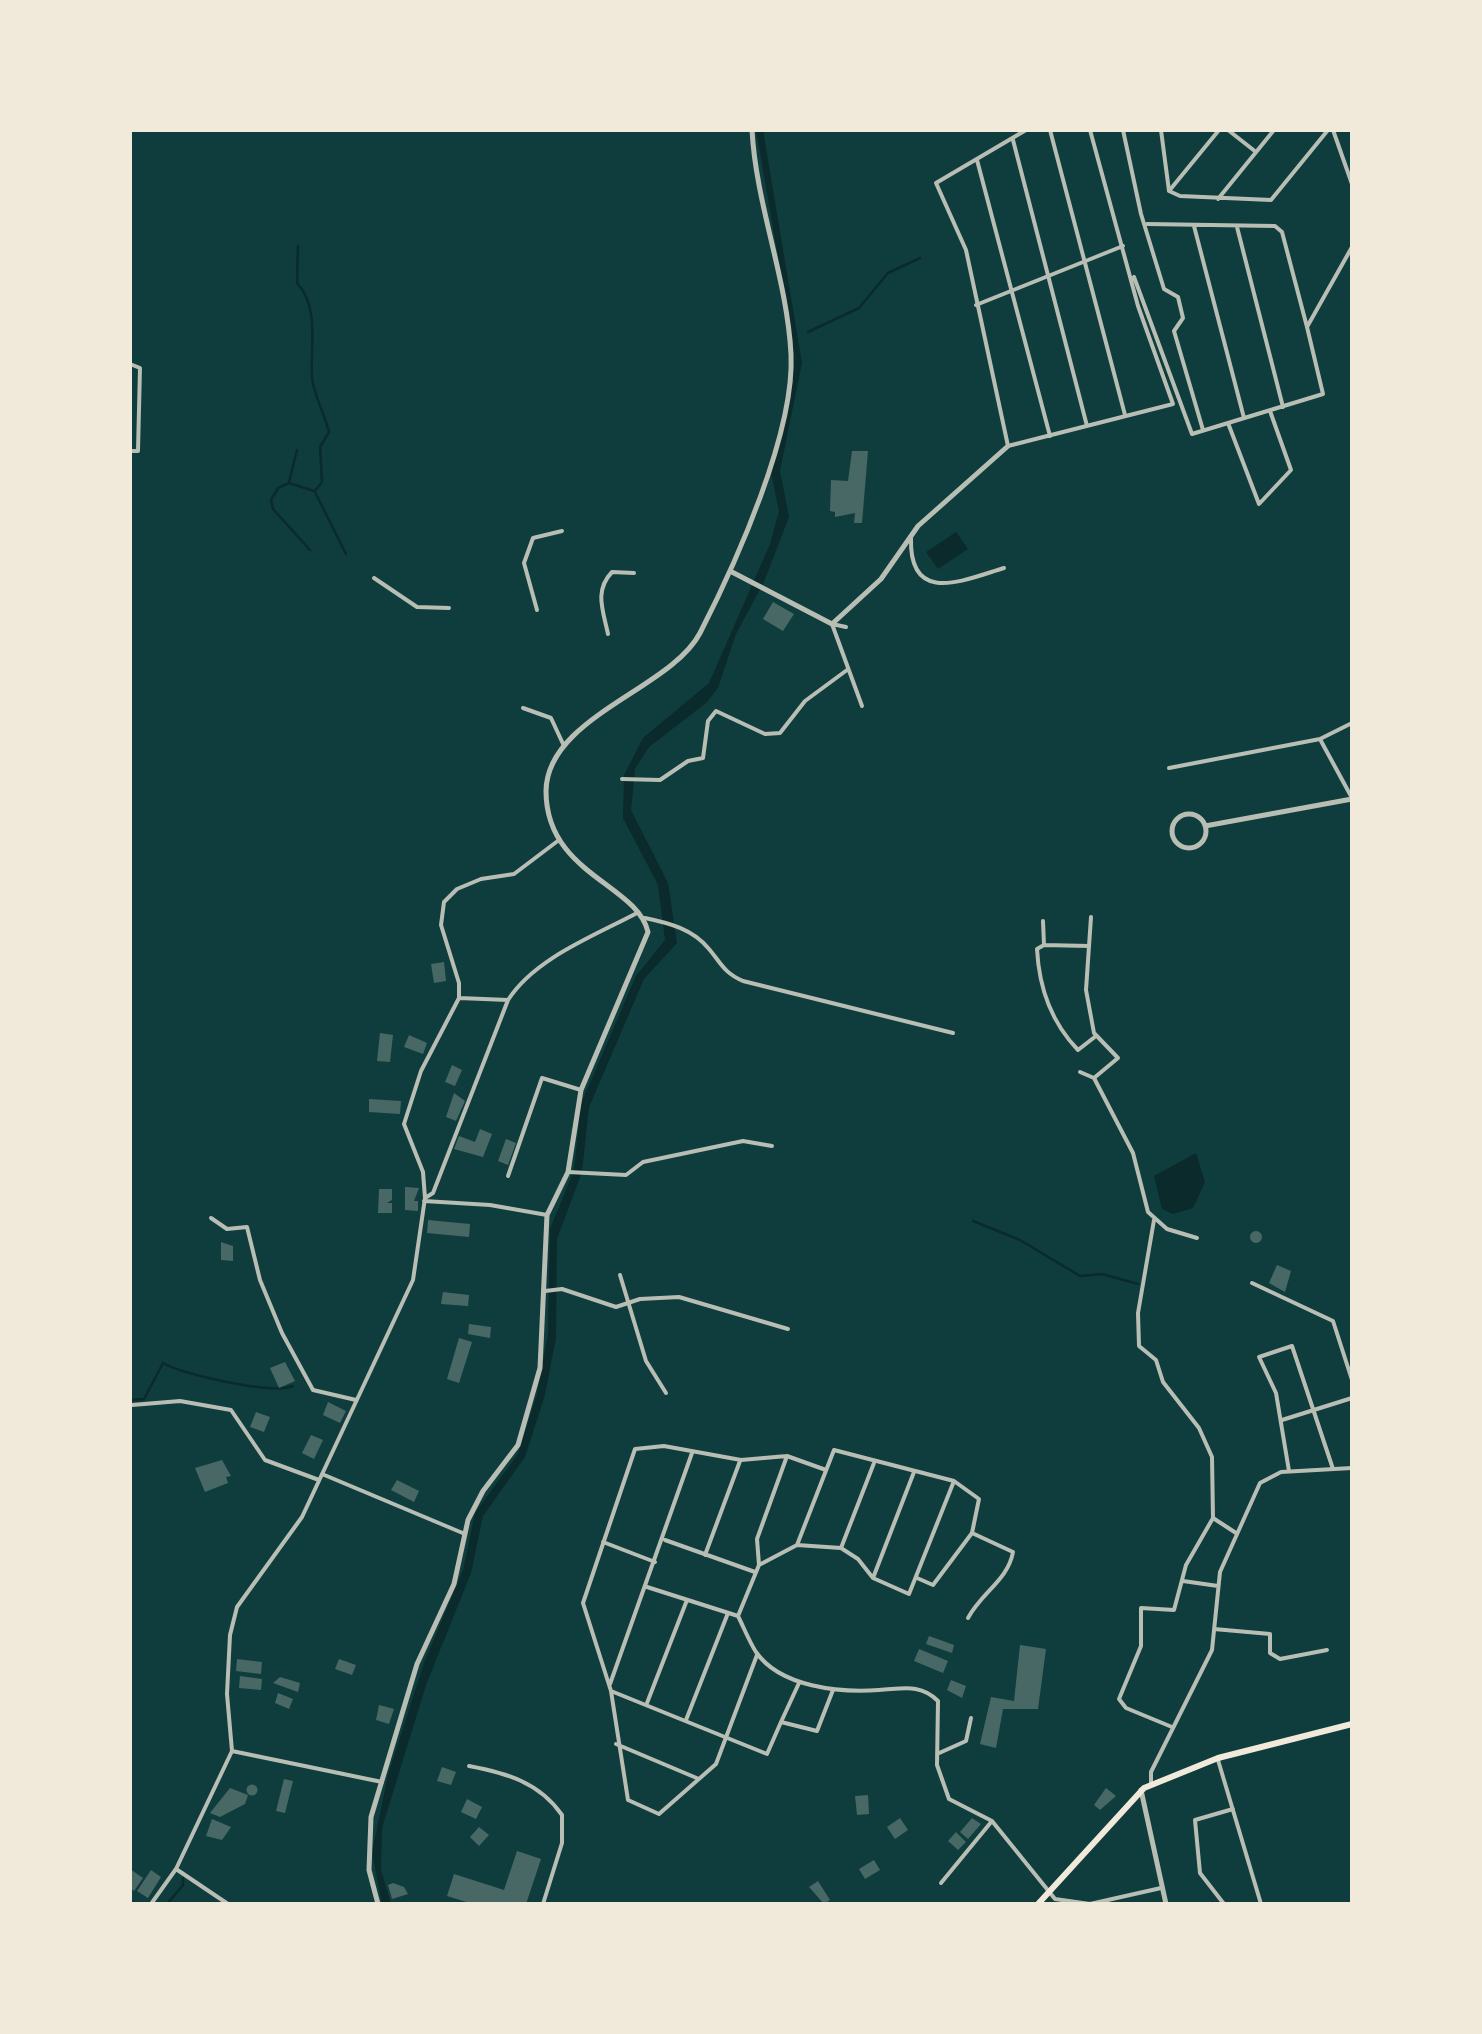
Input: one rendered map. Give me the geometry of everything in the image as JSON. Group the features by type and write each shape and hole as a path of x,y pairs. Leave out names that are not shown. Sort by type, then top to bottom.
{"main road":[{"path":"1038,1904 1141,1790 1218,1758 1352,1724"}],"street":[{"path":"752,130 792,358 783,418 730,570 698,638 565,748 551,767 546,791 559,840 583,867 642,915 692,933 722,968 743,981 953,1033"},
{"path":"1008,446 966,250 936,182 1026,130"},
{"path":"1050,130 1125,416"},
{"path":"1090,130 1130,268 1192,434 1323,394 1282,232 1275,226 1147,224"},
{"path":"1123,130 1164,289 1178,297 1183,318 1174,330 1202,430"},
{"path":"1169,191 1219,130"},
{"path":"1228,130 1256,152"},
{"path":"1218,199 1274,130"},
{"path":"1169,191 1218,199 1271,200 1330,130 1352,184"},
{"path":"1163,132 1169,191"},
{"path":"1012,138 1087,426"},
{"path":"976,158 1050,436"},
{"path":"1194,226 1244,418"},
{"path":"1236,226 1283,407"},
{"path":"976,304 1123,246"},
{"path":"1307,327 1352,247"},
{"path":"832,624 881,579 912,534 1008,446 1173,404 1138,306 1130,268"},
{"path":"130,364 140,368 138,451 130,451"},
{"path":"1228,423 1260,504 1291,470 1270,411"},
{"path":"537,610 538,598 524,563 533,538 562,531"},
{"path":"912,534 912,560 924,580 932,584 946,585 1004,568"},
{"path":"730,570 832,624 846,627"},
{"path":"608,634 599,592 602,583 612,572 634,573"},
{"path":"374,578 416,608 449,608"},
{"path":"832,624 862,706"},
{"path":"622,780 660,780 688,761 703,758 708,720 716,711 765,734 780,733 805,701 847,670"},
{"path":"523,708 550,718 565,748"},
{"path":"1169,768 1320,739 1352,722"},
{"path":"1205,826 1352,799 1320,739"},
{"path":"1187,814 1197,816 1205,826 1202,841 1192,847 1181,845 1173,835 1175,822 1187,814"},
{"path":"151,1904 176,1869 232,1751 227,1694 230,1634 237,1607 302,1518 412,1280 425,1200 423,1172 404,1124 428,1056 459,998 459,983 441,925 444,902 457,889 481,878 514,874 559,840"},
{"path":"425,1200 432,1193 508,1000 532,972 602,927 642,915"},
{"path":"378,1904 367,1844 382,1782 417,1664 454,1584 466,1534 483,1492 518,1445 540,1368 547,1215 569,1172 581,1090 648,932 642,915"},
{"path":"1091,917 1086,990 1096,1036 1118,1058 1094,1078"},
{"path":"1043,921 1044,945"},
{"path":"1089,946 1044,945 1037,948 1038,964 1057,1028 1078,1050 1096,1036"},
{"path":"459,998 508,1000"},
{"path":"1080,1072 1094,1078 1133,1153 1154,1220 1138,1314 1139,1346 1156,1360 1163,1382 1208,1445 1215,1479 1213,1518 1182,1580 1172,1612 1141,1608 1142,1646 1119,1698 1126,1708 1172,1727"},
{"path":"508,1176 542,1078 581,1090"},
{"path":"569,1172 626,1175 644,1162 743,1140 772,1146"},
{"path":"425,1200 547,1215"},
{"path":"211,1218 227,1228 247,1226 274,1315 314,1390 356,1400"},
{"path":"1154,1220 1197,1238"},
{"path":"620,1275 646,1361 666,1393"},
{"path":"1252,1282 1334,1321 1352,1380"},
{"path":"546,1291 560,1289 616,1307 640,1299 679,1297 788,1328"},
{"path":"1290,1471 1282,1420 1259,1357 1292,1346 1333,1469"},
{"path":"1282,1420 1352,1398"},
{"path":"132,1404 180,1401 231,1410 265,1460 320,1477 466,1534"},
{"path":"758,1655 716,1764 659,1814 628,1800 610,1688 583,1603 635,1449 664,1446 740,1460 787,1456 826,1470"},
{"path":"798,1546 836,1450 954,1481 979,1498 972,1532 933,1585 917,1578"},
{"path":"610,1688 692,1454"},
{"path":"759,1565 757,1539 787,1456"},
{"path":"706,1555 740,1460"},
{"path":"841,1548 874,1462"},
{"path":"1151,1785 1151,1772 1212,1650 1218,1586 1236,1533 1260,1483 1274,1473 1352,1468"},
{"path":"873,1578 914,1472"},
{"path":"738,1616 759,1565 798,1546 841,1548 858,1558 873,1578 909,1594 954,1481"},
{"path":"1213,1518 1236,1533"},
{"path":"968,1618 978,1600 1010,1568 1014,1552 972,1532"},
{"path":"663,1540 754,1572"},
{"path":"603,1542 654,1562"},
{"path":"1182,1580 1218,1586"},
{"path":"647,1587 738,1616 758,1655 799,1682 834,1689 883,1690 900,1686 930,1693 938,1701 936,1754 949,1799 992,1821 1056,1900 1090,1904 1163,1888"},
{"path":"647,1704 687,1600"},
{"path":"686,1720 728,1613"},
{"path":"1214,1629 1270,1634 1270,1653 1280,1658 1327,1650"},
{"path":"610,1688 766,1754 799,1682"},
{"path":"782,1722 815,1732 834,1689"},
{"path":"936,1754 966,1741 971,1718"},
{"path":"616,1744 699,1779"},
{"path":"232,1751 382,1782"},
{"path":"1218,1758 1261,1904"},
{"path":"469,1766 515,1776 548,1799 562,1815 562,1843 543,1904"},
{"path":"1141,1790 1166,1904"},
{"path":"1224,1904 1200,1873 1195,1820 1233,1809"},
{"path":"942,1883 992,1821"},
{"path":"176,1869 228,1904"}],"water":[{"path":"756,130 763,130 802,363 780,471 789,517 764,582 736,634 718,688 706,703 649,747 635,769 631,810 668,883 677,943 644,979 589,1107 582,1172 557,1239 556,1338 545,1395 525,1457 483,1516 471,1573 426,1685 382,1828 381,1870 391,1904 382,1904 372,1852 388,1775 424,1663 463,1570 475,1513 518,1454 537,1394 548,1334 550,1229 574,1170 581,1104 636,976 665,940 658,885 623,818 624,775 643,738 709,683 770,544 779,511 771,473 790,403 793,343"},
{"path":"956,532 968,549 938,569 926,552"},
{"path":"1196,1153 1205,1182 1193,1208 1173,1214 1162,1209 1154,1176"}],"building":[{"path":"852,451 868,451 862,523 854,523 855,513 835,517 835,512 830,511 831,480 848,481"},
{"path":"773,602 794,614 783,631 763,619"},
{"path":"444,962 446,981 434,983 431,964"},
{"path":"380,1033 393,1035 390,1062 377,1061"},
{"path":"409,1035 427,1043 423,1054 404,1047"},
{"path":"452,1065 462,1070 455,1086 445,1082"},
{"path":"454,1093 465,1101 456,1121 446,1117"},
{"path":"369,1099 401,1101 400,1114 369,1112"},
{"path":"480,1129 492,1134 483,1157 454,1149 459,1136 475,1142"},
{"path":"506,1139 516,1143 508,1165 498,1161"},
{"path":"405,1187 419,1188 414,1201 418,1201 418,1211 405,1210"},
{"path":"379,1189 392,1189 392,1200 387,1203 392,1203 392,1213 378,1213"},
{"path":"428,1220 470,1224 469,1237 427,1233"},
{"path":"1256,1231 1262,1237 1256,1243 1250,1237"},
{"path":"221,1242 233,1246 233,1261 221,1260"},
{"path":"1277,1265 1291,1271 1285,1292 1269,1283"},
{"path":"443,1292 469,1295 468,1306 441,1304"},
{"path":"469,1324 491,1327 490,1338 468,1334"},
{"path":"459,1338 472,1342 459,1383 447,1379"},
{"path":"285,1362 295,1381 279,1388 270,1368"},
{"path":"328,1402 346,1411 340,1423 323,1415"},
{"path":"256,1412 270,1417 264,1432 250,1427"},
{"path":"311,1435 323,1440 314,1459 302,1453"},
{"path":"222,1460 231,1476 226,1477 228,1483 205,1492 195,1468"},
{"path":"397,1480 419,1491 414,1502 391,1490"},
{"path":"929,1636 954,1645 952,1653 926,1644"},
{"path":"1020,1645 1046,1649 1038,1709 1003,1709 996,1748 980,1744 991,1697 1014,1701"},
{"path":"919,1649 948,1661 943,1673 914,1661"},
{"path":"237,1659 262,1662 261,1674 236,1671"},
{"path":"339,1659 356,1665 352,1675 335,1669"},
{"path":"240,1676 262,1679 261,1690 239,1688"},
{"path":"280,1677 300,1683 298,1692 273,1683"},
{"path":"951,1680 966,1686 962,1698 947,1690"},
{"path":"278,1693 293,1699 289,1709 275,1703"},
{"path":"379,1705 394,1709 389,1724 376,1720"},
{"path":"442,1767 456,1772 451,1785 437,1781"},
{"path":"284,1779 293,1781 285,1813 276,1811"},
{"path":"252,1785 257,1790 252,1795 247,1790"},
{"path":"230,1788 248,1795 245,1804 220,1817 210,1813"},
{"path":"1106,1788 1116,1796 1100,1810 1094,1805"},
{"path":"868,1795 869,1814 857,1815 855,1796"},
{"path":"467,1799 482,1807 476,1819 461,1812"},
{"path":"900,1818 908,1830 895,1839 887,1827"},
{"path":"972,1818 981,1824 968,1839 960,1832"},
{"path":"212,1819 231,1827 222,1840 206,1836"},
{"path":"479,1827 489,1835 479,1846 470,1837"},
{"path":"956,1832 966,1842 958,1850 948,1841"},
{"path":"517,1851 541,1859 526,1904 473,1904 447,1896 454,1874 504,1890"},
{"path":"874,1860 880,1870 865,1879 859,1869"},
{"path":"130,1869 143,1878 134,1891 130,1888"},
{"path":"151,1870 161,1877 148,1898 137,1891"},
{"path":"818,1881 830,1900 824,1904 809,1887"},
{"path":"388,1885 404,1887 408,1894 392,1899"}],"waterway":[{"path":"298,246 297,283 311,316 313,383 329,432 320,447 322,482 315,491"},
{"path":"808,332 859,308 888,273 920,258"},
{"path":"289,482 297,450"},
{"path":"310,550 273,509 271,500 278,488 289,483 314,491"},
{"path":"315,492 346,554"},
{"path":"973,1221 1020,1240 1080,1276 1102,1274 1138,1284"},
{"path":"131,1400 144,1399 163,1363 227,1382 267,1388 293,1386"},
{"path":"167,1904 183,1885 183,1878"}]}
